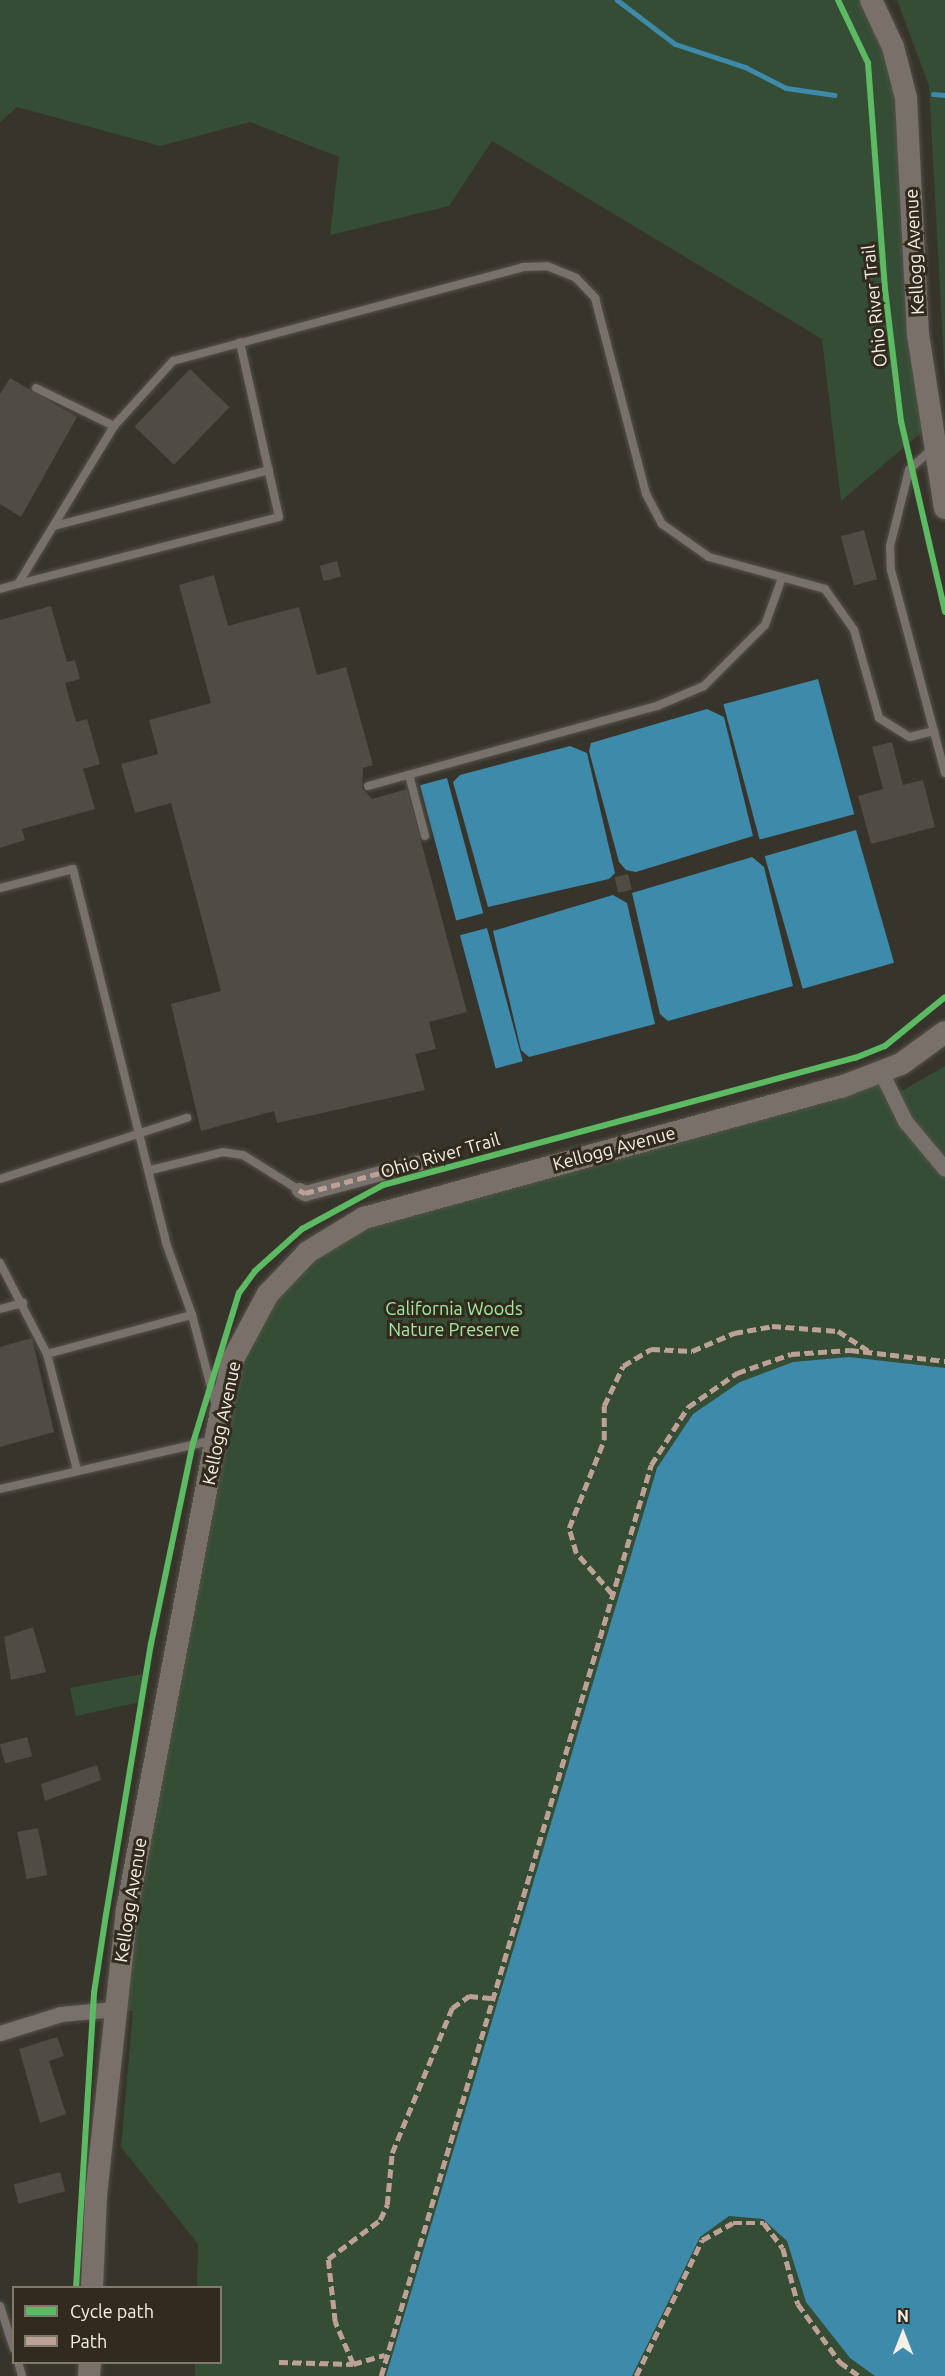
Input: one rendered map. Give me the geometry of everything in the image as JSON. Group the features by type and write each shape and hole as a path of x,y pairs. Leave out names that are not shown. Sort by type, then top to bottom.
{"main road":[{"name":"Kellogg Avenue","path":"871,0 893,47 906,98 918,334 945,508"},
{"name":"Kellogg Avenue","path":"93,2286 114,2009 138,1844 232,1361 268,1294 308,1252 364,1218 881,1072 925,1050 945,1032"}],"street":[{"path":"881,1072 905,1121 945,1169"},
{"path":"299,1190 305,1193 432,1159"},
{"path":"0,2034 61,2013 114,2009"}],"lane":[{"path":"18,584 114,426 173,361 523,267 564,272 585,286 599,308 652,511 694,550 825,589 842,608 854,630 879,718 910,737 934,730"},
{"path":"0,589 279,517 240,342"},
{"path":"36,388 114,426"},
{"path":"934,448 909,470 890,546 891,570 945,774"},
{"path":"54,525 269,470"},
{"path":"368,786 657,706 704,686 765,625 782,578"},
{"path":"408,775 425,836"},
{"path":"0,888 73,869 152,1170 166,1243 192,1316 220,1416"},
{"path":"0,1179 142,1135 155,1125 188,1118"},
{"path":"152,1170 223,1152 243,1155 299,1190"},
{"path":"0,1263 48,1354 77,1470"},
{"path":"0,1309 23,1303"},
{"path":"48,1354 192,1316"},
{"path":"0,1489 215,1440"},
{"path":"0,2306 12,2343"}],"green space":[{"path":"0,0 871,0 893,47 929,426 841,501 822,339 492,141 449,206 330,235 339,157 250,122 160,146 17,107 0,122"},
{"path":"897,0 945,0 945,381 929,86"},
{"name":"California Woods Nature Preserve","path":"945,1066 945,2376 195,2376 195,2364 222,2364 222,2286 197,2286 198,2244 121,2147 133,2011 114,2009 242,1338 335,1233 881,1072 893,1096"},
{"path":"142,1674 141,1702 76,1716 70,1688"}],"water":[{"path":"818,679 854,814 760,840 723,704"},
{"path":"707,709 724,717 753,836 636,872 626,870 619,862 589,751 591,743"},
{"path":"570,746 587,753 615,873 609,879 488,907 453,782 460,775"},
{"path":"447,778 483,913 456,920 420,785"},
{"path":"856,830 894,963 803,989 765,856"},
{"path":"752,857 764,867 793,986 668,1021 660,1014 632,893"},
{"path":"613,895 627,903 655,1024 529,1057 521,1050 493,931"},
{"path":"487,928 523,1061 496,1069 460,935"},
{"path":"849,1357 945,1368 945,2376 875,2376 850,2358 806,2302 787,2241 763,2219 729,2216 700,2237 632,2376 386,2376 657,1468 693,1414 740,1382 793,1362"}],"building":[{"path":"190,369 230,407 174,465 134,427"},
{"path":"10,378 77,417 21,517 0,504 0,394"},
{"path":"864,530 877,579 854,585 841,536"},
{"path":"337,561 341,576 324,581 320,566"},
{"path":"214,575 228,626 299,607 317,675 346,667 373,765 363,768 362,788 372,799 407,789 467,1012 429,1022 436,1049 415,1054 425,1090 277,1123 274,1111 201,1131 171,1004 221,991 171,803 135,813 121,764 158,754 149,720 211,703 179,585"},
{"path":"51,606 67,662 75,660 80,679 65,683 76,722 87,719 100,764 83,769 95,809 22,829 25,840 0,848 0,620"},
{"path":"892,742 903,785 923,780 935,827 871,844 858,796 883,789 872,747"},
{"path":"628,874 632,890 618,893 614,877"},
{"path":"32,1338 54,1432 0,1447 0,1347"},
{"path":"33,1627 46,1672 11,1680 4,1637"},
{"path":"27,1737 32,1756 5,1764 0,1744"},
{"path":"97,1765 101,1780 45,1801 41,1784"},
{"path":"38,1828 47,1875 27,1879 17,1832"},
{"path":"57,2037 64,2056 49,2061 66,2114 40,2123 19,2049"},
{"path":"60,2172 65,2191 19,2204 14,2184"}],"waterway":[{"path":"617,0 675,44 745,67 786,88 835,95"},
{"path":"933,94 945,95"}],"marked path":[{"path":"299,1190 305,1193 432,1159"},
{"path":"612,1594 576,1553 569,1528 604,1440 604,1406 623,1366 651,1349 692,1351 734,1333 772,1326 838,1331 869,1351"},
{"path":"381,2376 651,1465 688,1407 737,1373 791,1354 850,1350 945,1361"},
{"path":"353,2364 335,2322 328,2259 380,2220 387,2205 392,2153 452,2008 469,1996 491,1998"},
{"path":"636,2376 702,2240 733,2223 764,2223 783,2248 798,2304 840,2362 859,2376"},
{"path":"279,2362 353,2364 385,2355"}],"cycle path":[{"name":"Ohio River Trail","path":"838,0 868,63 885,289 901,421 945,612"},
{"name":"Ohio River Trail","path":"76,2286 94,1993 106,1915 151,1644 193,1443 239,1293 255,1271 302,1229 383,1185 855,1058 885,1046 945,997"}]}
